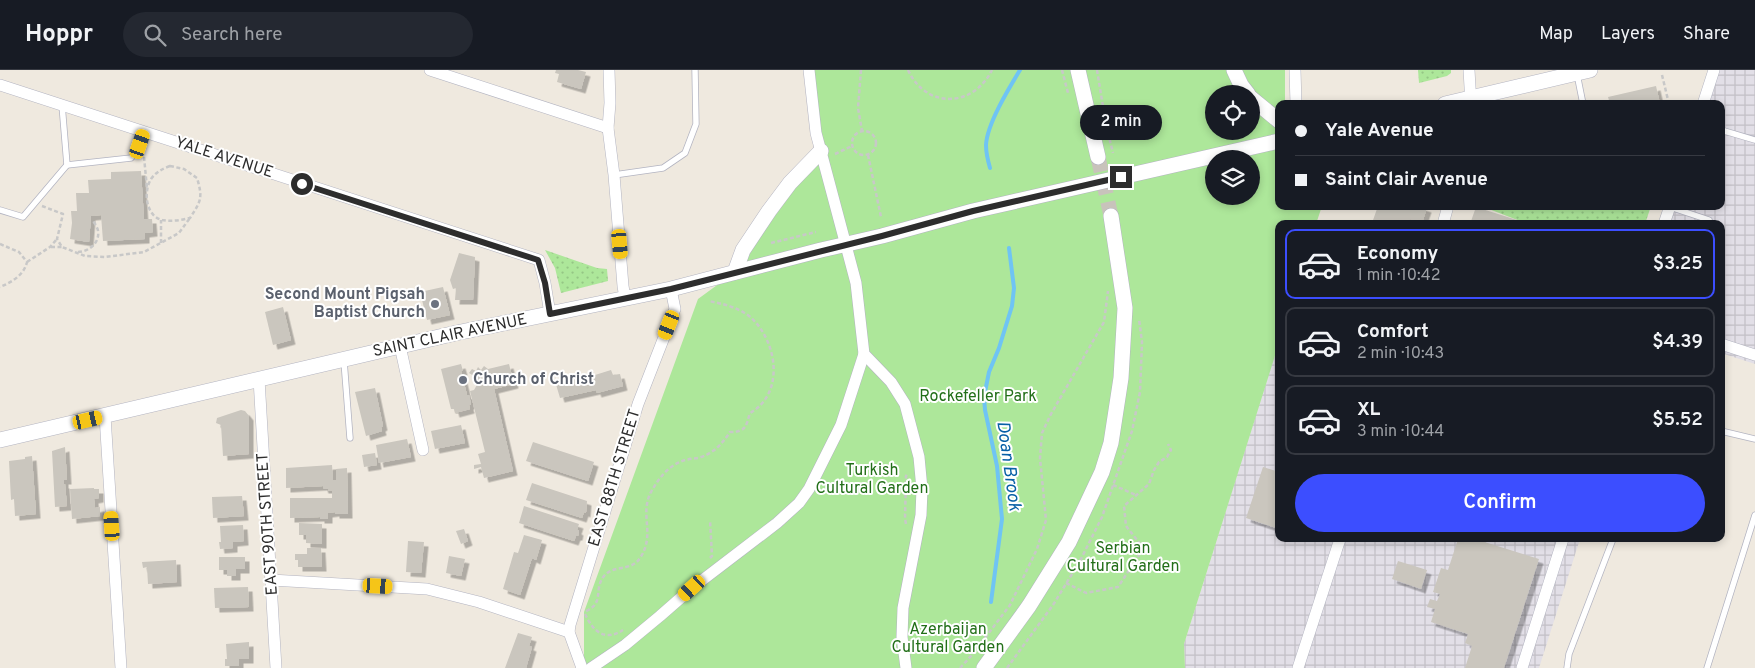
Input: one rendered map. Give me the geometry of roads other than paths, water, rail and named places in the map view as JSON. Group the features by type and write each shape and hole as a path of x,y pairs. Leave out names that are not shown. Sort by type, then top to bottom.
{"main road":[{"path":"1078,70 1098,157"},
{"path":"1234,70 1241,85"},
{"path":"1474,100 1583,72"},
{"path":"1260,105 1275,118"},
{"name":"SAINT CLAIR AVENUE","path":"0,440 456,333 671,289 973,211 1275,142"},
{"path":"735,272 744,250 790,183 826,154"},
{"path":"984,668 1029,606 1069,542 1090,501 1111,443 1122,378 1125,308 1111,216"}],"street":[{"path":"430,70 608,128"},
{"path":"610,70 608,128 614,175 623,286 626,298"},
{"path":"591,668 625,645 692,588 777,523 799,503 809,489 841,425 864,354 859,298 826,154 813,113 810,70"},
{"path":"1295,70 1296,100"},
{"path":"1469,70 1470,100"},
{"path":"1704,100 1714,70"},
{"name":"YALE AVENUE","path":"0,85 538,260 545,283 550,314"},
{"name":"EAST 88TH STREET","path":"569,632 638,404 675,309 671,289"},
{"path":"1725,345 1755,355"},
{"path":"400,346 423,450"},
{"path":"864,354 892,382 905,404 912,426 921,474 921,515 903,608 902,637 906,668"},
{"name":"EAST 90TH STREET","path":"258,380 276,668"},
{"path":"105,416 121,668"},
{"path":"1298,668 1339,542"},
{"path":"1522,668 1563,542"},
{"path":"271,580 427,589 480,602 569,632 582,668"}],"lane":[{"path":"614,175 646,172 663,168 684,153 696,124 695,70"},
{"path":"1583,72 1583,100"},
{"path":"62,105 67,165"},
{"path":"1725,131 1755,140"},
{"path":"0,210 23,217 67,165 131,158 138,149 144,132"},
{"path":"1679,210 1709,220"},
{"path":"344,359 350,438"},
{"path":"1725,432 1755,439"},
{"path":"1707,668 1755,515"},
{"path":"1568,668 1569,654 1612,542"}],"waterway":[{"name":"Doan Brook","path":"990,168 986,145 987,136 999,106 1020,70"},
{"name":"Doan Brook","path":"991,602 1002,519 997,466 984,397 989,372 999,348 1012,306 1014,288 1009,248"}],"tunnel":[{"path":"1098,157 1111,216"}],"place":[{"name":"Second Mount Pigsah Baptist Church","path":"435,304"},
{"name":"Church of Christ","path":"463,380"}],"park label":[{"name":"Rockefeller Park","path":"978,397"},
{"name":"Turkish Cultural Garden","path":"872,480"},
{"name":"Serbian Cultural Garden","path":"1123,558"},
{"name":"Azerbaijan Cultural Garden","path":"948,639"}]}
